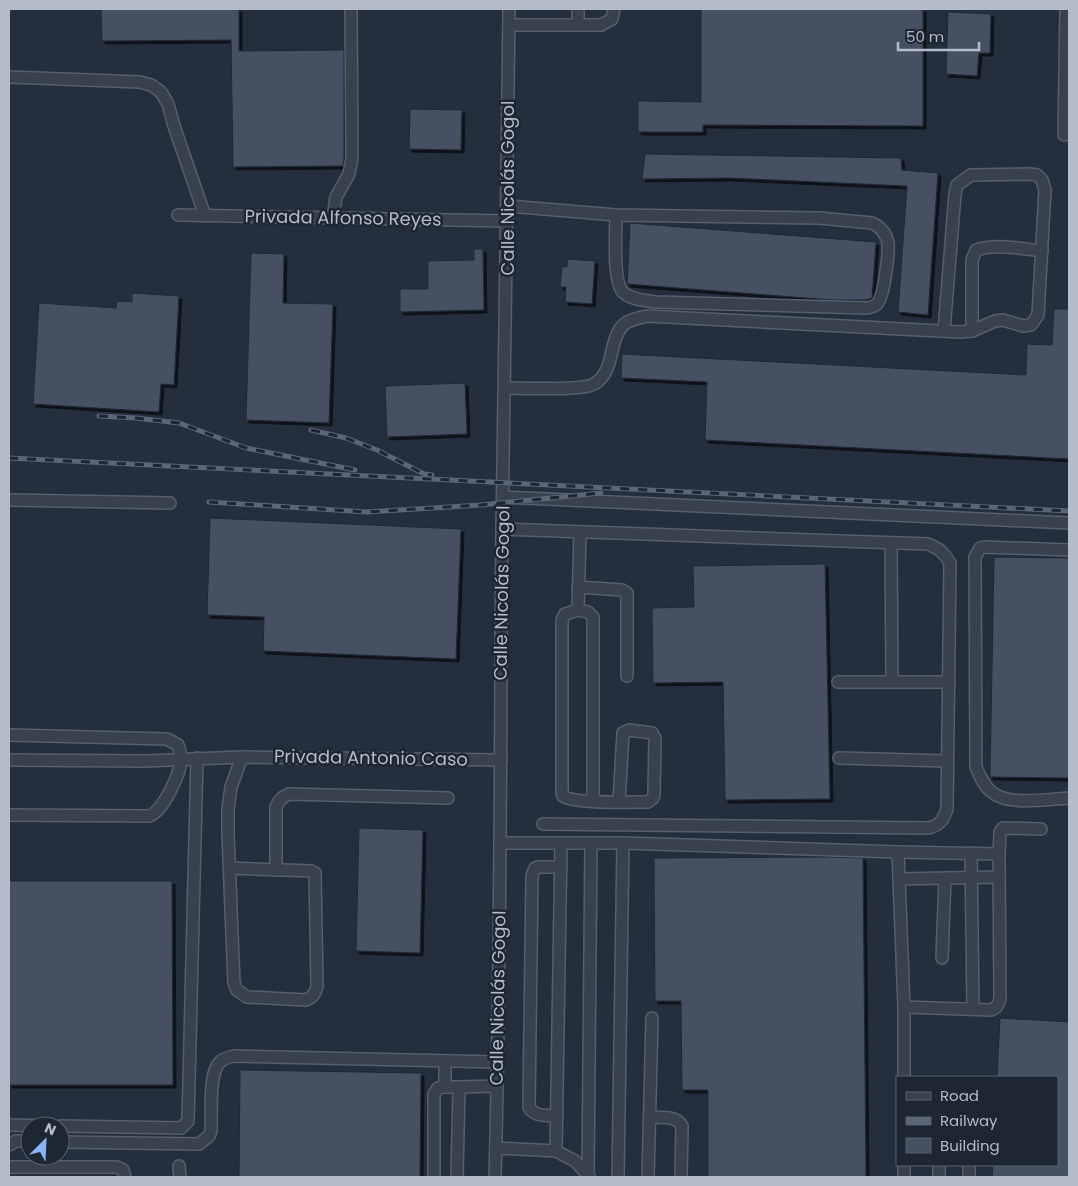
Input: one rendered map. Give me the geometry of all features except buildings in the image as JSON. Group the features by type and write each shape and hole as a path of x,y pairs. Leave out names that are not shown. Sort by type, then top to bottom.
{"street":[{"path":"333,218 336,197 349,174 352,158 351,9"},
{"name":"Calle Nicolás Gogol","path":"495,1177 502,529 508,221 509,9"},
{"path":"578,9 578,25"},
{"path":"508,25 601,25 609,22 614,15 614,9"},
{"path":"1064,135 1066,9"},
{"path":"9,77 140,82 151,85 162,92 168,104 205,216"},
{"path":"505,388 578,387 592,385 606,371 619,329 626,322 647,316 960,332 972,331 995,321 1003,320 1023,326 1031,325 1038,315 1045,190 1042,180 1037,175 1016,173 972,175 957,185 944,331"},
{"path":"508,206 616,215 819,218 872,223 880,226 888,244 881,299 876,306 867,308 655,302 633,298 624,294 620,288 617,275 616,215"},
{"name":"Privada Alfonso Reyes","path":"178,215 508,221"},
{"path":"972,331 972,260 976,250 983,248 1042,250"},
{"path":"503,497 1069,524"},
{"path":"9,500 170,503"},
{"path":"502,529 928,544 939,548 950,563 947,809 944,818 938,825 929,828 543,824"},
{"path":"578,610 580,532"},
{"path":"891,543 892,682"},
{"path":"1069,550 985,547 980,548 976,552 975,567 976,767 980,777 987,788 994,794 1006,798 1021,800 1069,798"},
{"path":"578,587 622,590 627,593 627,676"},
{"path":"593,801 593,617 588,612 578,610 565,614 562,620 562,792 563,796 567,799 593,801 619,802 648,802 653,798 655,738 652,733 629,730 623,733 619,802"},
{"path":"838,682 949,682"},
{"path":"9,735 168,739 178,745 181,758 173,786 158,812 150,816 9,815"},
{"path":"230,868 311,871 316,875 317,986 315,994 306,1000 247,997 237,990 234,983 230,868 228,809 231,787 242,756"},
{"name":"Privada Antonio Caso","path":"9,760 145,761 242,756 501,760"},
{"path":"70,1126 181,1128 188,1121 196,758"},
{"path":"839,758 948,761"},
{"path":"276,870 276,807 278,801 289,794 448,798"},
{"path":"904,1007 992,1010 996,1008 1000,999 1000,832 1003,828 1041,829"},
{"path":"500,843 623,843 999,854"},
{"path":"556,1151 561,843"},
{"path":"589,1176 591,843"},
{"path":"618,1177 623,843"},
{"path":"898,852 904,1007 904,1076"},
{"path":"971,853 973,1009"},
{"path":"557,1116 537,1115 529,1107 532,876 534,868 561,867"},
{"path":"899,880 999,877"},
{"path":"942,958 945,878"},
{"path":"648,1177 652,1018"},
{"path":"70,1142 199,1144 209,1136 211,1131 213,1076 219,1062 234,1056 497,1062"},
{"path":"445,1062 445,1087"},
{"path":"434,1177 434,1094 438,1088 497,1086"},
{"path":"457,1177 459,1087"},
{"path":"650,1117 676,1119 681,1122 681,1177"},
{"path":"496,1148 556,1151 575,1161 589,1176"},
{"path":"9,1167 34,1172 94,1172 120,1168 125,1173 125,1177"}],"railway":[{"path":"99,416 179,423 246,448 355,470"},
{"path":"311,430 346,438 377,450 424,474 432,475"},
{"path":"9,458 1069,511"},
{"path":"209,502 367,512 481,505 601,493"}]}
